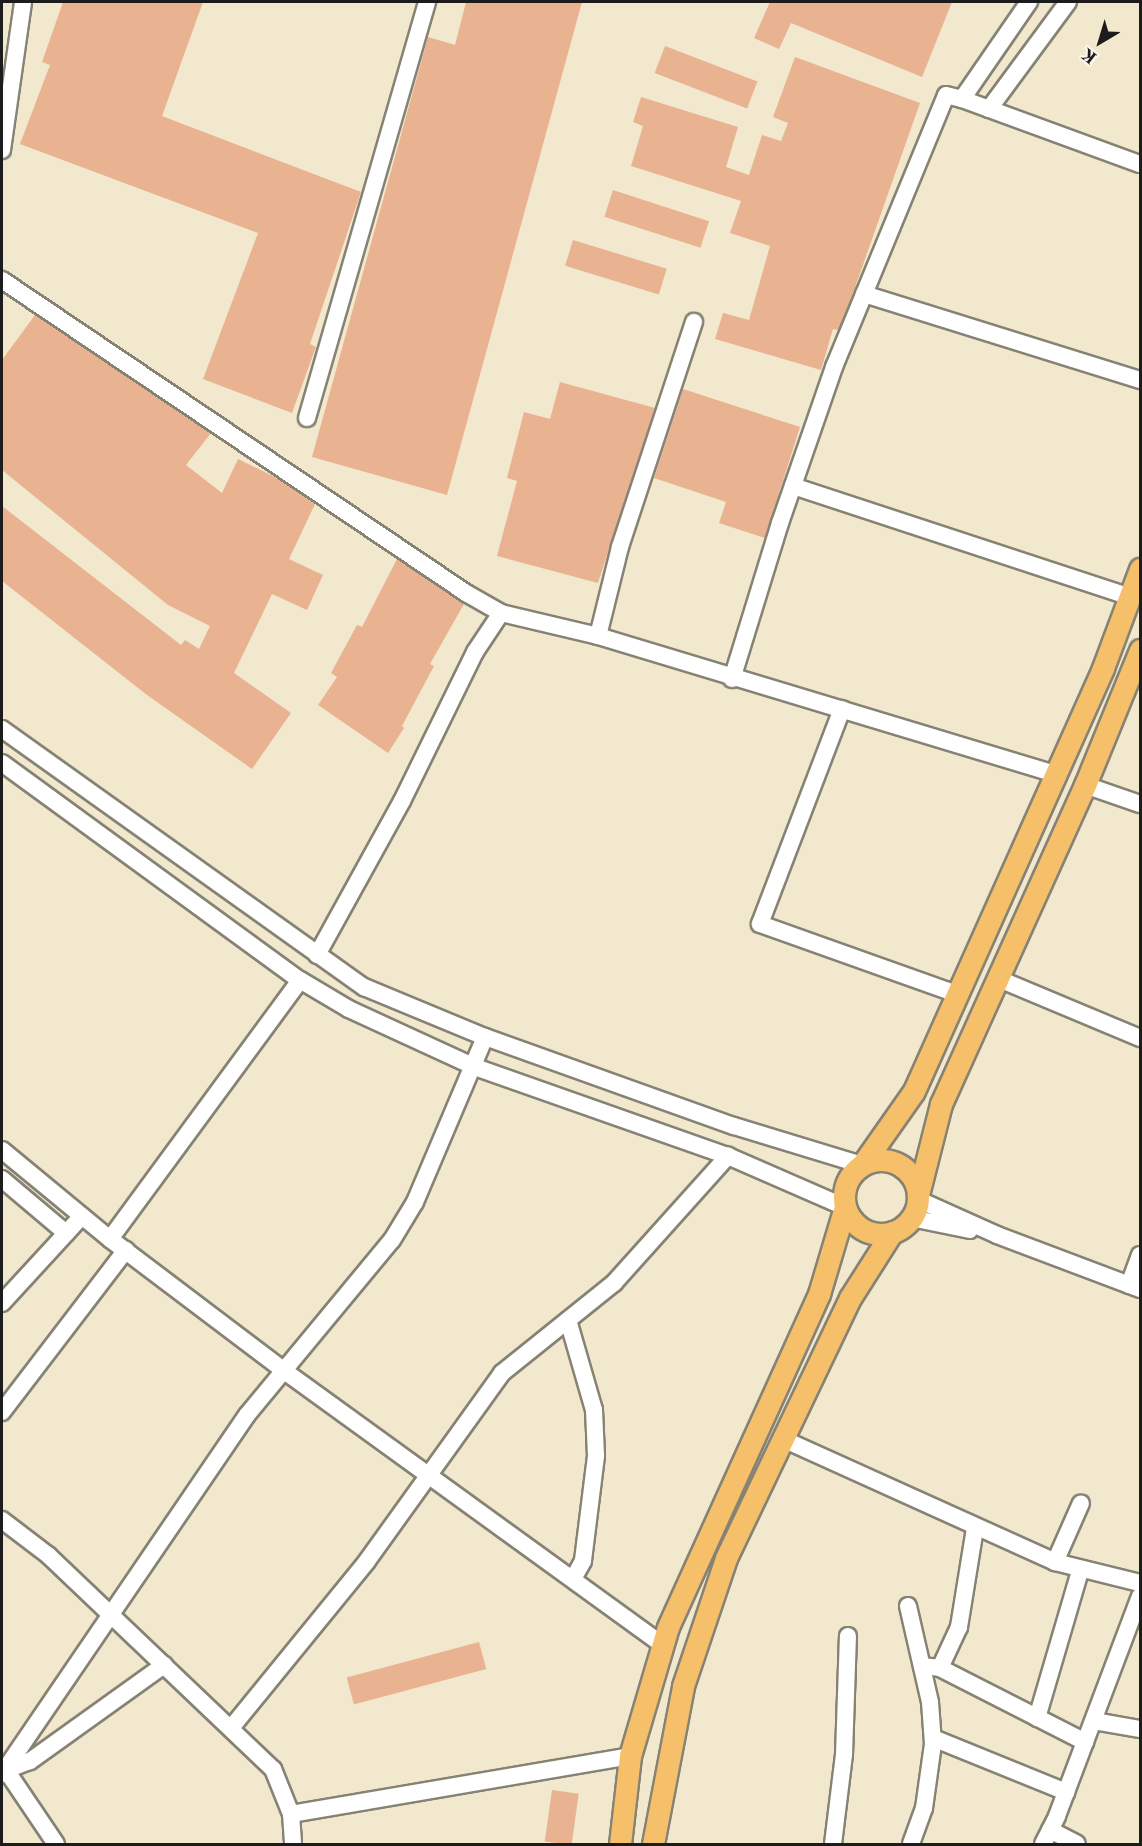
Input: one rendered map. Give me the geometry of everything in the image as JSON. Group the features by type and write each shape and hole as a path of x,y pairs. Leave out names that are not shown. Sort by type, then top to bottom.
{"main road":[{"path":"620,1845 630,1756 668,1627 819,1294 845,1207 846,1183 862,1165 914,1091 1055,774 1140,569"},
{"path":"653,1845 683,1686 726,1558 850,1298 892,1232 915,1204 941,1104 1085,785 1140,650"},
{"path":"862,1165 886,1160 898,1164 915,1183 915,1204"},
{"path":"845,1207 858,1226 868,1232 892,1232"}],"street":[{"path":"2,150 23,2"},
{"path":"307,418 427,2"},
{"path":"962,99 1029,2"},
{"path":"989,109 1068,2"},
{"path":"732,679 792,486 864,294 946,94 1140,164"},
{"path":"2,280 466,594 501,613 598,636 732,679 842,709 1055,774"},
{"path":"864,294 1140,380"},
{"path":"598,636 620,547 694,322"},
{"path":"792,486 1130,597"},
{"path":"317,956 402,801 476,652 501,613"},
{"path":"842,709 760,924 957,994"},
{"path":"2,729 317,956 364,987 486,1037 734,1126 862,1165"},
{"path":"2,763 300,980 349,1009 475,1066 728,1156 845,1207"},
{"path":"1085,785 1140,804"},
{"path":"999,978 1140,1038"},
{"path":"110,1239 300,980"},
{"path":"4,1772 169,1524 283,1370 392,1240 415,1202 486,1037"},
{"path":"2,1150 110,1239 283,1370 663,1645"},
{"path":"231,1728 367,1561 502,1373 614,1283 728,1156"},
{"path":"2,1179 66,1233"},
{"path":"915,1204 1135,1287 1140,1255"},
{"path":"2,1303 82,1216"},
{"path":"2,1412 126,1251"},
{"path":"568,1320 594,1410 596,1456 583,1561 573,1579"},
{"path":"783,1439 975,1528 1055,1562 1080,1571 1140,1583"},
{"path":"1055,1562 1081,1503"},
{"path":"2,1520 48,1556 273,1769 291,1814 293,1845"},
{"path":"939,1668 959,1627 975,1528"},
{"path":"1037,1718 1080,1571"},
{"path":"1077,1845 1046,1837 1066,1792 1140,1596"},
{"path":"908,1606 922,1666 933,1737 924,1808 911,1845"},
{"path":"833,1845 844,1755 848,1636"},
{"path":"4,1772 30,1761 164,1665"},
{"path":"922,1666 939,1668 1085,1742"},
{"path":"1094,1720 1140,1729"},
{"path":"933,1737 1066,1792"},
{"path":"291,1814 630,1756"},
{"path":"4,1772 56,1845"}],"building":[{"path":"63,2 203,2 162,116 361,192 310,344 316,347 292,413 203,379 258,233 20,144 50,65 42,62"},
{"path":"466,2 582,2 447,495 312,457 428,37 455,45"},
{"path":"770,2 952,2 922,77 791,23 779,49 754,38"},
{"path":"665,46 757,81 747,109 655,73"},
{"path":"795,57 920,103 852,296 838,330 833,329 821,370 715,339 723,313 749,320 770,246 730,233 741,201 631,166 643,126 633,122 641,97 738,127 726,167 749,175 762,135 781,141 788,123 773,117"},
{"path":"613,190 709,221 700,248 604,217"},
{"path":"573,240 667,269 659,294 565,266"},
{"path":"35,315 211,433 186,465 222,493 238,459 273,476 315,504 289,559 323,575 307,610 272,594 234,673 291,713 252,769 147,695 2,581 2,506 181,645 185,640 199,649 210,626 168,605 2,470 2,360"},
{"path":"560,382 655,408 598,583 497,556 517,481 507,478 524,412 550,419"},
{"path":"683,389 800,427 765,538 719,523 726,502 654,478"},
{"path":"397,559 464,604 430,664 434,666 402,726 404,728 388,753 318,705 337,677 331,673 357,625 362,627"},
{"path":"479,1642 486,1669 354,1705 347,1677"},
{"path":"552,1790 579,1794 572,1844 545,1841"}]}
